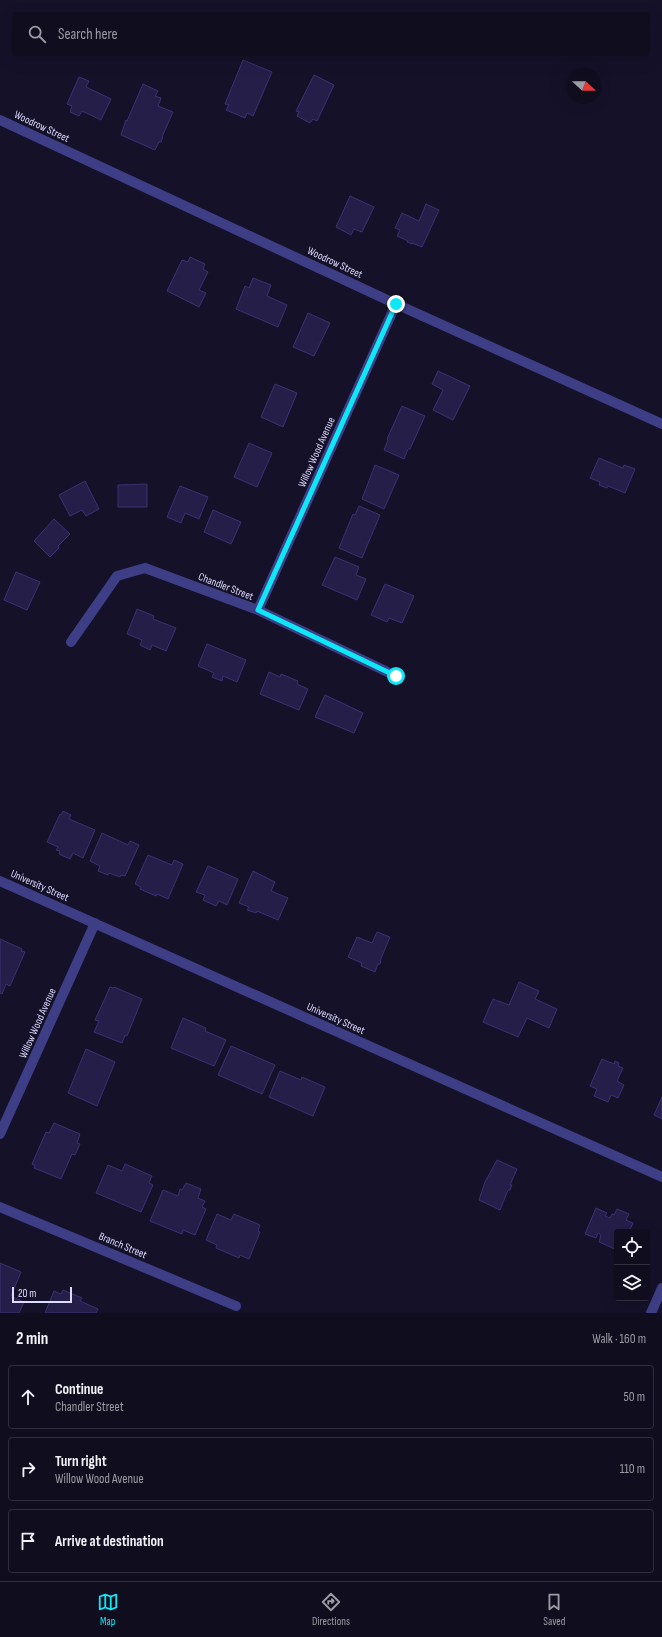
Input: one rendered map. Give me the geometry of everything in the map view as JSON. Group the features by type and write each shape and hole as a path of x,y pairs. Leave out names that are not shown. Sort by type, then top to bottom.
{"street":[{"name":"Woodrow Street","path":"0,120 396,304 662,424"},
{"name":"Willow Wood Avenue","path":"258,610 396,304"},
{"name":"Chandler Street","path":"71,642 117,576 145,568 258,610 396,676"},
{"name":"University Street","path":"0,881 662,1177"},
{"name":"Willow Wood Avenue","path":"0,1134 95,923"},
{"name":"Branch Street","path":"0,1207 236,1306"},
{"path":"651,1313 662,1288"}],"building":[{"path":"243,60 272,72 253,116 247,113 245,118 226,110 229,105 225,104"},
{"path":"314,75 334,85 317,121 313,119 310,123 297,116 299,112 296,111"},
{"path":"79,77 89,81 86,87 111,99 101,120 82,111 79,116 70,112 72,106 67,104"},
{"path":"143,84 158,91 155,96 161,98 158,106 173,112 161,142 159,142 155,150 121,135 126,120 127,121"},
{"path":"350,196 374,207 362,232 354,229 351,235 336,227"},
{"path":"426,204 439,210 422,247 407,242 408,241 397,236 400,230 395,228 402,213 419,221"},
{"path":"190,257 205,264 203,269 208,272 199,290 206,293 199,307 167,291 182,260 188,262"},
{"path":"253,278 271,285 267,296 287,305 278,327 236,309 245,286 249,288"},
{"path":"308,313 330,323 314,356 293,347"},
{"path":"438,371 470,386 453,420 433,410 443,390 432,384"},
{"path":"275,384 297,393 283,427 261,417"},
{"path":"402,406 425,416 404,459 384,450 388,440 387,439"},
{"path":"249,443 272,453 257,487 234,477"},
{"path":"599,458 623,468 624,465 635,469 625,493 608,486 607,488 599,485 600,482 590,478"},
{"path":"375,465 399,475 384,509 362,499"},
{"path":"85,481 99,509 86,516 82,510 70,516 59,495"},
{"path":"147,484 147,507 118,507 118,485"},
{"path":"180,486 208,497 199,519 185,513 181,523 167,517"},
{"path":"359,506 380,515 362,558 339,548 353,514 355,515"},
{"path":"213,510 241,522 231,544 204,532"},
{"path":"54,519 70,534 50,557 34,541"},
{"path":"335,557 359,567 356,575 366,579 357,600 322,585"},
{"path":"16,572 40,582 27,610 4,600"},
{"path":"385,584 414,596 402,623 389,618 387,622 371,615"},
{"path":"137,609 154,616 153,619 176,628 166,651 152,645 150,650 140,645 142,640 127,634"},
{"path":"207,644 246,660 237,682 223,676 222,681 212,677 214,673 198,666"},
{"path":"269,672 280,677 281,674 298,681 297,684 308,689 299,710 260,694"},
{"path":"325,695 363,713 354,733 315,717"},
{"path":"63,811 71,815 69,819 95,830 83,858 73,853 70,859 59,854 60,851 56,850 58,847 47,842 60,814 61,815"},
{"path":"102,833 128,845 130,841 139,845 125,876 121,875 120,877 109,873 108,875 98,871 100,866 90,861"},
{"path":"148,855 172,865 174,860 183,864 168,899 157,894 156,896 140,889 141,887 135,884"},
{"path":"208,866 238,879 227,905 219,901 216,906 203,900 205,895 196,892"},
{"path":"253,871 275,882 271,891 288,898 278,920 257,911 256,913 247,910 249,907 239,903"},
{"path":"377,932 390,937 380,964 378,964 375,972 361,966 362,963 348,957 357,937 372,943"},
{"path":"0,939 22,949 21,951 25,952 10,986 6,984 2,994 0,993"},
{"path":"519,982 539,991 535,999 557,1009 549,1028 527,1018 518,1037 483,1022 493,999 509,1005"},
{"path":"110,987 114,987 142,999 127,1036 125,1035 122,1043 94,1032 99,1021 95,1020"},
{"path":"183,1018 206,1028 205,1031 226,1040 214,1066 171,1048"},
{"path":"231,1046 275,1065 262,1094 218,1075"},
{"path":"86,1049 115,1062 97,1106 68,1093"},
{"path":"602,1059 614,1064 615,1061 619,1063 618,1066 623,1068 617,1081 624,1085 618,1098 611,1095 608,1102 594,1096 597,1089 590,1086"},
{"path":"280,1071 301,1080 302,1077 325,1087 313,1116 269,1097"},
{"path":"662,1097 662,1119 654,1115"},
{"path":"54,1123 80,1134 77,1143 80,1144 75,1155 72,1154 61,1179 34,1168 35,1166 32,1164 46,1132 49,1133"},
{"path":"497,1160 517,1169 510,1185 512,1185 510,1190 508,1190 500,1210 479,1200 485,1182"},
{"path":"125,1164 152,1176 149,1183 153,1185 141,1212 96,1193 108,1165 122,1171"},
{"path":"186,1183 201,1189 198,1198 205,1201 202,1207 206,1209 195,1235 183,1230 182,1234 150,1221 163,1190 178,1196 180,1189 182,1190"},
{"path":"596,1208 607,1213 605,1216 610,1218 612,1214 614,1215 617,1209 629,1214 626,1220 633,1223 630,1229 614,1229 614,1249 599,1242 601,1235 598,1233 596,1238 585,1234"},
{"path":"217,1214 231,1220 234,1214 260,1225 258,1231 260,1232 249,1259 240,1255 239,1258 216,1248 217,1245 206,1240"},
{"path":"0,1263 21,1272 11,1296 24,1302 19,1313 0,1313"},
{"path":"63,1290 82,1298 80,1301 98,1309 96,1313 45,1313 54,1291 61,1294"}],"route":[{"path":"396,304 258,610 396,676"}]}
